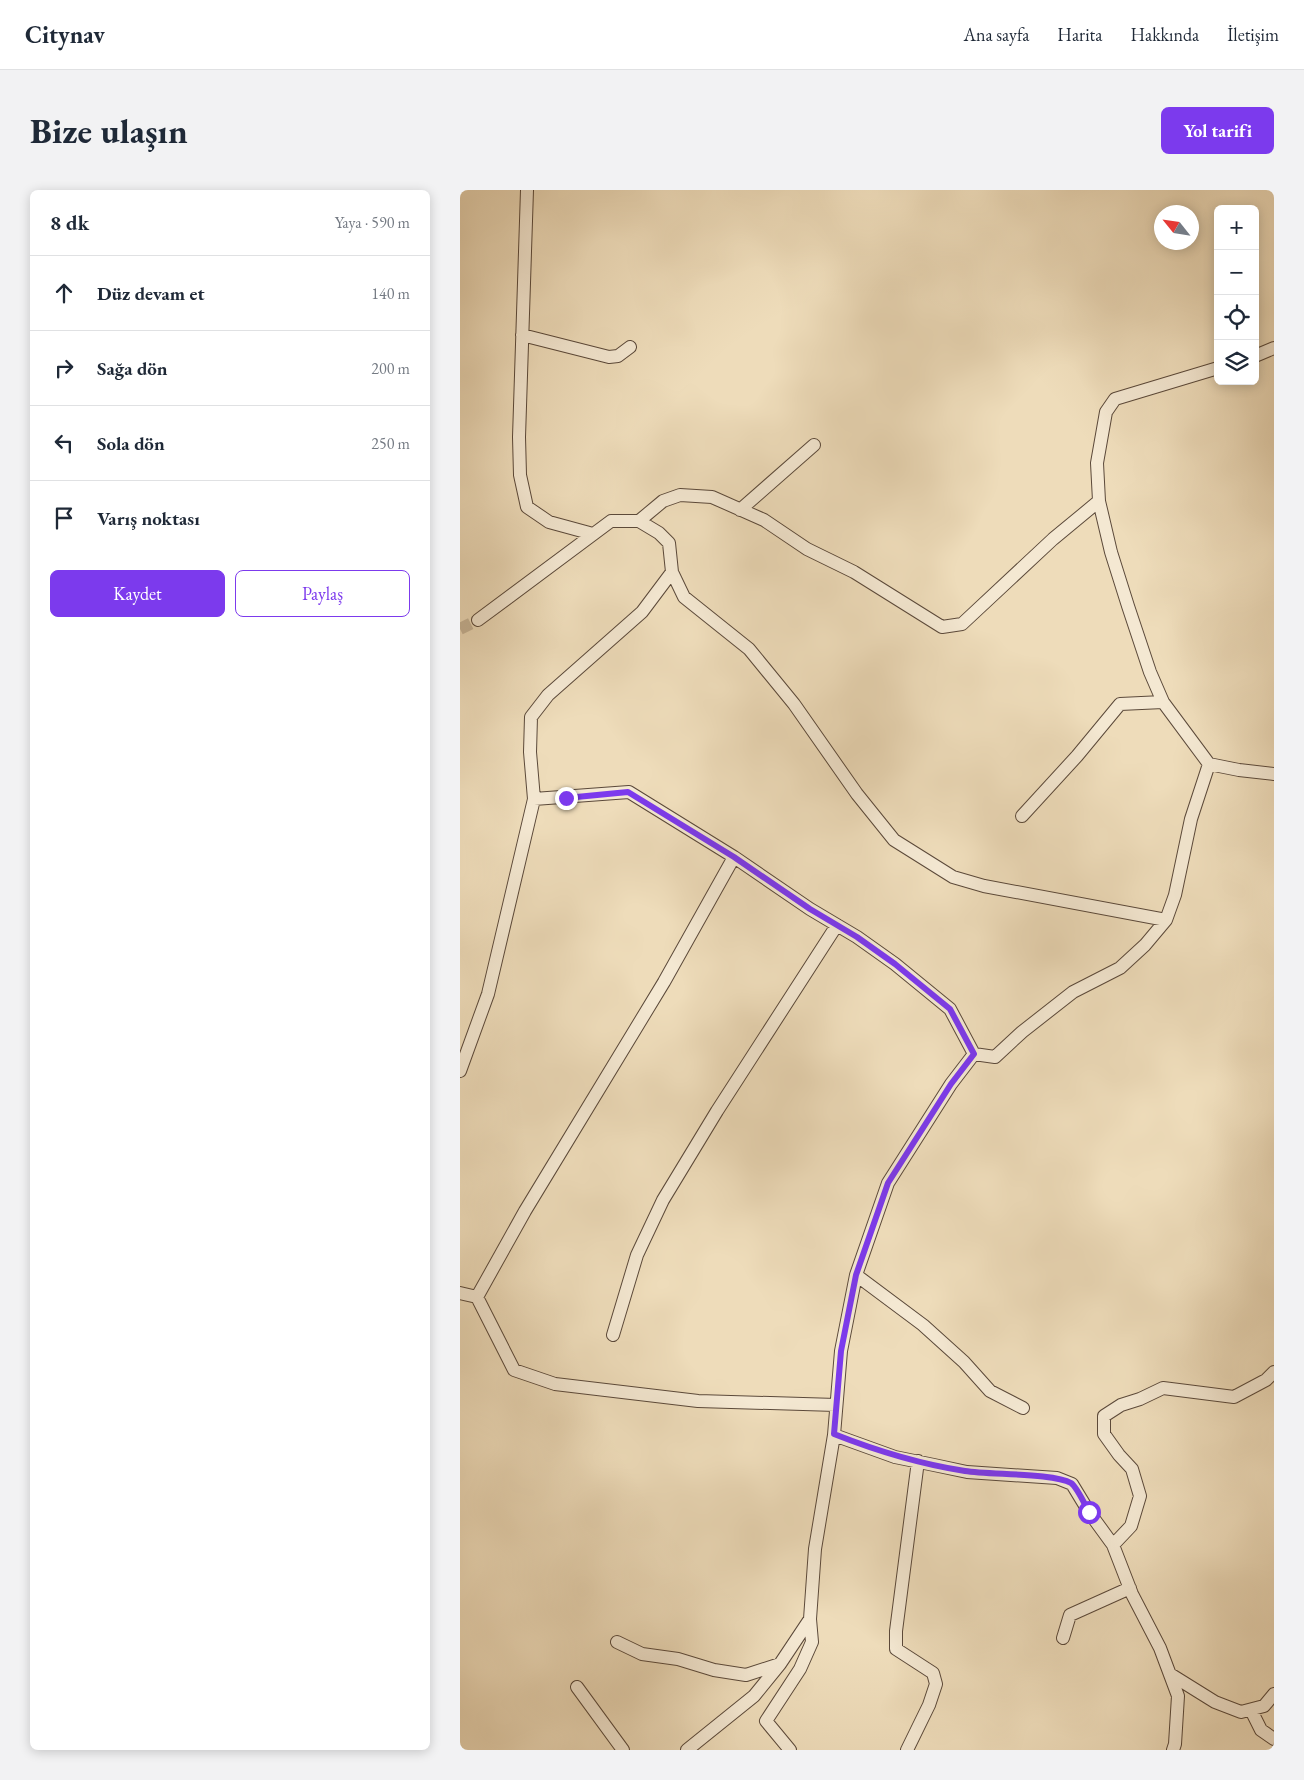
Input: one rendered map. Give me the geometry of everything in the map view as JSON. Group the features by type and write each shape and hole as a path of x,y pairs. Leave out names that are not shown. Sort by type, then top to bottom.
{"street":[{"path":"527,190 520,475 527,506 549,522 593,534"},
{"path":"522,335 609,357 618,356 630,347"},
{"path":"1259,354 1274,348"},
{"path":"1214,369 1116,399 1106,412 1097,463 1099,501 1111,552 1128,606 1150,672 1163,702 1209,764 1238,770 1274,774"},
{"path":"740,510 814,445"},
{"path":"639,521 663,501 680,495 712,497 764,520 806,549 854,572 942,627 962,624 1053,539 1099,501"},
{"path":"478,620 611,521 639,521 658,533 669,543 672,572 684,597 749,649 794,704 857,794 894,840 953,877 984,886 1166,920"},
{"path":"460,1071 488,994 534,800 530,752 531,717 548,695 642,612 672,572"},
{"path":"1022,816 1077,756 1120,704 1163,702"},
{"path":"974,1054 995,1057 1022,1032 1073,992 1120,968 1145,945 1166,920 1175,895 1191,819 1209,764"},
{"path":"534,800 628,792 734,857 895,964 950,1009 974,1054"},
{"path":"477,1297 664,982 734,857"},
{"path":"613,1335 637,1255 663,1200 717,1111 837,925"},
{"path":"790,1750 766,1721 800,1669 812,1642 810,1619 815,1549 834,1434 841,1351 856,1275 888,1183 951,1084 974,1054"},
{"path":"856,1275 923,1325 964,1362 990,1391 1023,1408"},
{"path":"460,1293 477,1297 514,1370 555,1384 698,1401 836,1405"},
{"path":"1113,1544 1131,1526 1140,1496 1132,1469 1104,1434 1104,1416 1121,1405 1140,1399 1163,1388 1234,1397 1266,1380 1274,1372"},
{"path":"834,1434 895,1457 918,1462 967,1472 1057,1478 1072,1484 1089,1512 1113,1544 1130,1588 1160,1648 1170,1674 1178,1696 1173,1750"},
{"path":"907,1750 929,1705 936,1684 933,1674 896,1648 896,1631 918,1462"},
{"path":"1063,1638 1070,1615 1130,1588"},
{"path":"686,1750 754,1696 780,1664 810,1619"},
{"path":"617,1642 642,1654 678,1659 714,1670 746,1675 780,1664"},
{"path":"1170,1674 1216,1702 1241,1712 1264,1706 1274,1694"},
{"path":"576,1687 623,1750"},
{"path":"1251,1710 1261,1730 1274,1739"}],"tunnel":[{"path":"460,629 478,620"}],"route":[{"path":"566,798 628,792 734,857 810,909 857,937 895,964 950,1009 974,1054 951,1084 888,1183 856,1275 841,1351 834,1434 895,1457 967,1472 1057,1478 1072,1484 1089,1512"}]}
